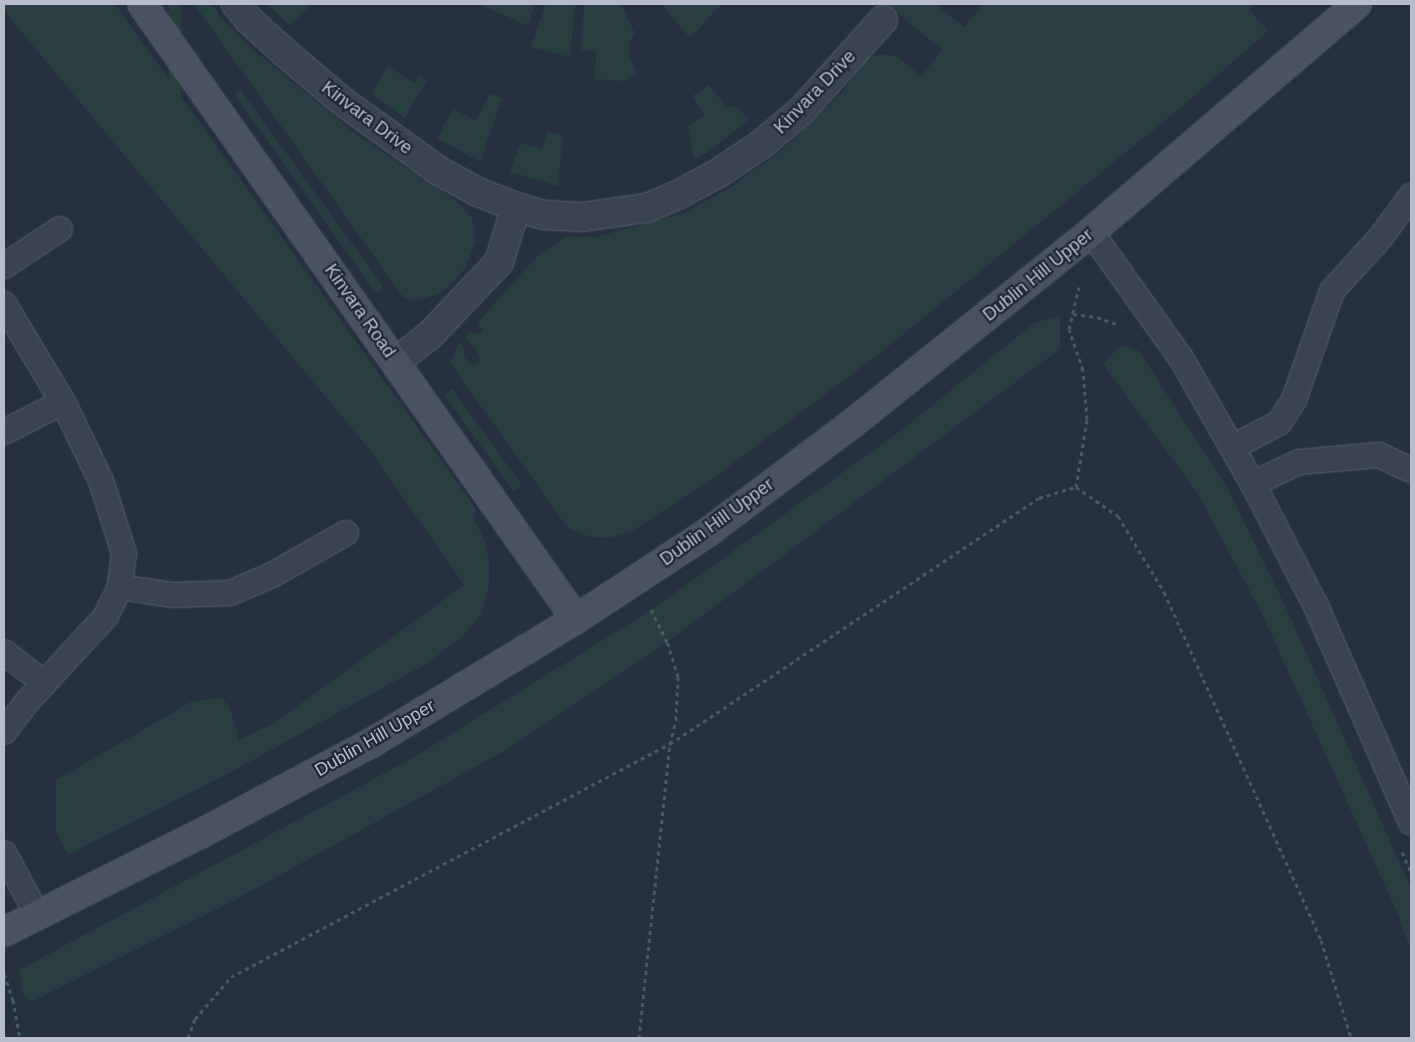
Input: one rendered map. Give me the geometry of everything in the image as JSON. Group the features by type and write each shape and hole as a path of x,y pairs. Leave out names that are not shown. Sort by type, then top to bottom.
{"street":[{"name":"Kinvara Road","path":"142,4 576,619"},
{"name":"Kinvara Drive","path":"236,4 248,19 283,51 387,134 439,171 478,192 516,207 544,215 582,217 647,208 678,195 720,172 762,144 802,110 883,20"},
{"name":"Dublin Hill Upper","path":"4,932 200,834 365,746 576,619 715,527 853,423 1091,232 1356,4"},
{"path":"396,362 431,334 498,262 516,207"}],"lane":[{"path":"1233,447 1280,423 1294,400 1332,291 1382,237 1411,196"},
{"path":"4,266 60,228"},
{"path":"1091,232 1181,358 1233,447 1316,606 1411,822"},
{"path":"4,304 63,402 100,481 124,553 120,587 106,616 44,683 4,732"},
{"path":"4,432 63,402"},
{"path":"1253,484 1299,462 1379,455 1411,470"},
{"path":"120,587 173,595 230,593 272,575 346,534"},
{"path":"4,652 44,683"},
{"path":"4,853 38,916"}],"path":[{"path":"1072,314 1069,329 1083,370 1087,419 1076,487"},
{"path":"188,1038 195,1019 230,977 670,744 1039,498 1076,487"},
{"path":"1076,487 1118,516 1164,592 1321,940 1350,1038"},
{"path":"639,1038 670,744 676,720 678,677 667,642"},
{"path":"4,974 13,1000 20,1038"}],"green space":[{"path":"4,4 115,4 476,509 473,517 484,539 489,561 489,585 481,615 462,637 426,664 231,772 68,855 56,831 56,780 191,702 221,697 230,708 239,740 274,723 464,585 369,449 4,11"},
{"path":"169,4 181,4 181,96 169,96"},
{"path":"194,4 212,4 220,16 249,46 357,135 455,200 472,217 476,242 465,268 453,282 439,294 414,301 403,297"},
{"path":"267,4 311,4 290,26"},
{"path":"480,4 535,4 528,26"},
{"path":"546,4 575,4 570,57 531,47"},
{"path":"585,4 621,4 635,34 628,44 629,55 637,73 625,81 595,79 596,51 580,50"},
{"path":"661,4 722,4 690,38"},
{"path":"887,4 935,4 964,27 984,4 1255,4 1249,10 1268,31 1179,109 889,346 712,479 631,532 608,538 587,536 568,528 450,363 459,343 464,346 464,356 469,363 475,364 480,361 476,349 465,337 470,331 479,334 483,330 477,323 539,254 566,237 596,237 684,213 731,187 782,150 841,93 868,57 882,54 898,57 921,76 942,50"},
{"path":"388,66 414,83 420,75 427,80 405,118 371,94"},
{"path":"709,85 727,107 736,106 749,120 709,151 694,159 688,127 705,115 692,96"},
{"path":"240,89 383,286 381,291 375,292 234,94"},
{"path":"490,94 502,98 480,162 437,138 453,109 476,121"},
{"path":"547,132 563,135 558,186 510,172 520,143 542,149"},
{"path":"1060,316 1060,349 667,642 504,751 233,901 31,1002 23,995 19,970 411,759 651,610 899,432 1034,323"},
{"path":"1121,345 1139,351 1227,487 1287,610 1411,888 1411,952 1400,919 1264,618 1198,494 1103,364"},
{"path":"452,389 522,485 514,491 444,395"}]}
